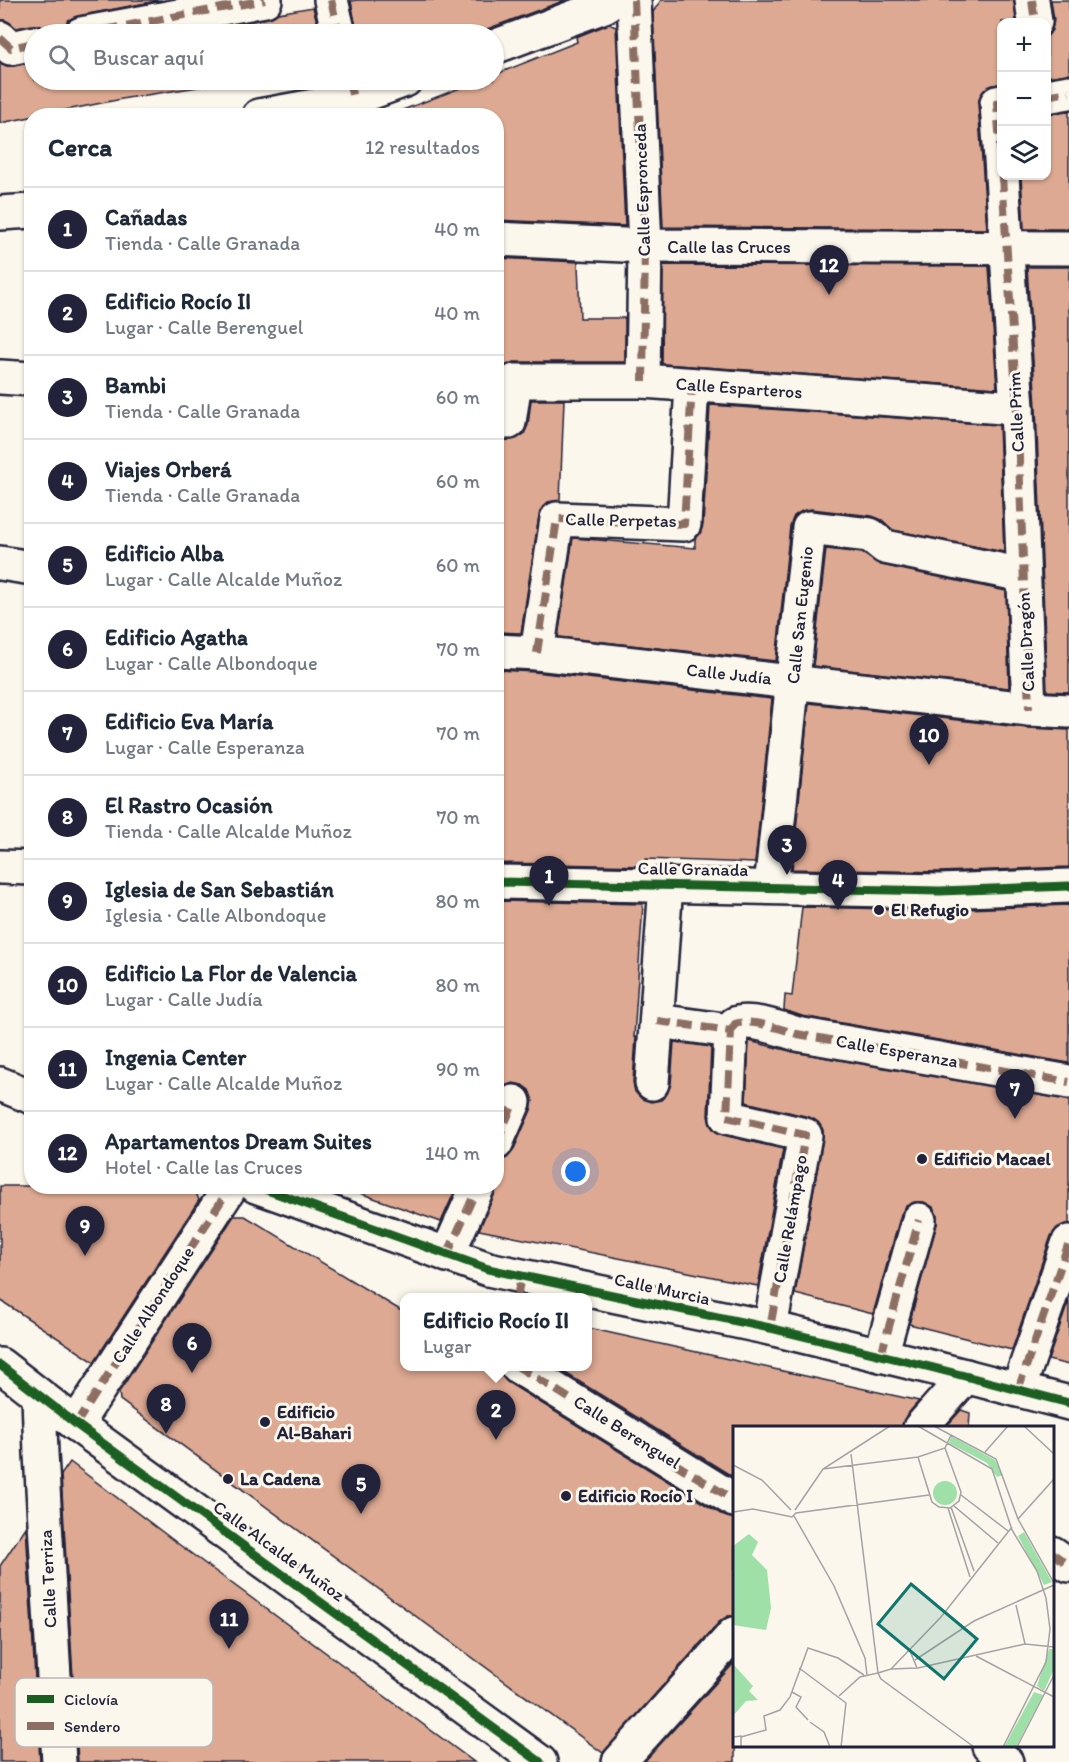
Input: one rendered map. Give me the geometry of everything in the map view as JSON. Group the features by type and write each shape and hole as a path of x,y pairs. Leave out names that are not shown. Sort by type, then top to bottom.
{"street":[{"path":"135,24 265,0"},
{"path":"332,0 337,24"},
{"path":"504,42 567,9 604,6 614,0"},
{"name":"Calle Espronceda","path":"633,0 645,246 643,381"},
{"path":"1032,0 1034,18"},
{"path":"0,38 11,48 24,45"},
{"path":"287,108 348,90"},
{"path":"1051,95 1069,93"},
{"name":"Calle Prim","path":"1002,180 1017,408 1023,575"},
{"name":"Calle las Cruces","path":"504,239 645,246 1069,248"},
{"path":"0,377 24,378"},
{"name":"Calle Esparteros","path":"504,422 509,422 515,381 643,381 1017,408"},
{"name":"Calle Perpetas","path":"537,653 556,519 684,524 692,385"},
{"name":"Calle San Eugenio","path":"771,887 809,528 870,535 885,548 1023,575"},
{"path":"0,563 24,567"},
{"name":"Calle Dragón","path":"1023,575 1029,709"},
{"name":"Calle Judía","path":"504,651 794,681 1029,709 1069,711"},
{"path":"0,867 24,868"},
{"name":"Calle Granada","path":"504,882 940,891 1069,886"},
{"path":"652,1083 666,884"},
{"path":"657,1021 731,1031"},
{"name":"Calle Esperanza","path":"731,1031 735,1024 743,1021 797,1034 1069,1082"},
{"name":"Calle Relámpago","path":"731,1031 727,1117 805,1135 770,1328"},
{"path":"0,1084 24,1094"},
{"path":"504,1125 514,1102"},
{"name":"Calle Albondoque","path":"76,1424 226,1194"},
{"name":"Calle Murcia","path":"278,1194 488,1269 519,1287 556,1293"},
{"path":"447,1255 474,1194"},
{"path":"882,1355 919,1220"},
{"path":"1018,1390 1069,1242"},
{"name":"Calle Murcia","path":"592,1299 770,1328 1069,1403"},
{"name":"Calle Alcalde Muñoz","path":"0,1365 76,1424 540,1762"},
{"name":"Calle Berenguel","path":"525,1371 733,1499"},
{"path":"922,1426 966,1376"},
{"name":"Calle Terriza","path":"39,1396 54,1678"},
{"path":"1054,1554 1069,1565"},
{"path":"619,1762 733,1636"},
{"name":"Calle Terriza","path":"58,1747 59,1762"},
{"path":"990,1747 1006,1762"}],"building":[{"path":"0,0 162,0 78,16 68,20 66,24 24,24 24,27 16,28 5,20 0,20"},
{"path":"566,0 501,24 355,24 351,1"},
{"path":"661,0 1014,0 1016,18 997,18 997,85 985,89 978,104 987,229 663,227 653,12"},
{"path":"1051,0 1069,0 1069,74 1051,76 1051,31 1054,20"},
{"path":"313,7 317,24 235,24 268,18 278,13"},
{"path":"609,24 616,27 625,226 504,220 504,108 408,108 455,90 504,90 504,71 577,42 576,37"},
{"path":"0,63 14,66 24,64 24,90 179,90 76,108 24,108 24,118 0,123"},
{"path":"1069,111 1069,229 1024,229 1021,180 1051,180 1051,113"},
{"path":"504,258 578,262 580,318 625,318 625,362 514,362 504,367"},
{"path":"663,265 989,266 997,388 662,364"},
{"path":"1027,267 1069,267 1069,692 1047,691 1036,407"},
{"path":"531,400 564,400 560,500 548,502 542,508 539,516 521,633 504,632 504,440 516,439 524,434 528,425"},
{"path":"710,405 999,425 1004,552 893,530 882,520 872,516 811,509 794,516 790,526 776,661 558,637 573,538 695,548 695,539 700,534 703,525"},
{"path":"826,549 862,553 881,565 1006,591 1009,688 813,666"},
{"path":"504,670 772,699 755,863 646,859 646,866 504,863"},
{"path":"809,703 1027,728 1069,730 1069,867 940,872 792,869"},
{"path":"504,901 643,904 634,1037 636,1037 633,1082 635,1092 642,1099 651,1102 661,1100 667,1094 671,1084 674,1042 711,1047 708,1116 710,1125 716,1132 723,1135 783,1149 758,1286 479,1230 495,1194 504,1194 504,1159 513,1151 531,1110 533,1101 529,1090 513,1083 504,1086"},
{"path":"1069,905 1069,1063 802,1016 784,1010 785,995 792,996 802,907 940,910"},
{"path":"749,1041 794,1052 1069,1100 1069,1224 1057,1228 1051,1236 1012,1350 909,1324 937,1224 937,1215 933,1207 924,1202 914,1202 906,1206 901,1214 873,1314 795,1294 823,1130 818,1122 809,1117 746,1102"},
{"path":"0,1186 24,1186 24,1194 196,1194 199,1200 94,1362 0,1300"},
{"path":"362,1194 453,1194 441,1222"},
{"path":"234,1216 245,1216 400,1310 400,1371 500,1371 507,1382 724,1516 733,1518 733,1616 720,1621 603,1753 120,1400 119,1392"},
{"path":"1069,1300 1069,1365 1048,1360"},
{"path":"592,1329 919,1401 906,1416 903,1426 733,1426 733,1477 562,1371 592,1371"},
{"path":"961,1410 970,1413 969,1426 947,1426"},
{"path":"70,1462 474,1762 78,1762 77,1747 213,1747 213,1678 73,1678 61,1475"},
{"path":"26,1527 35,1678 15,1678 15,1747 39,1747 40,1762 0,1762 0,1566"},
{"path":"733,1664 735,1762 644,1762"}],"marked path":[{"path":"135,24 265,0"},
{"path":"331,0 337,24"},
{"path":"634,0 645,246 643,381"},
{"path":"1032,0 1034,18"},
{"path":"0,38 11,48 24,45"},
{"path":"351,90 353,99"},
{"path":"1051,95 1069,92"},
{"path":"1002,180 1017,408 1029,709"},
{"path":"537,653 557,519 684,524 692,385"},
{"path":"657,1021 731,1031 727,1117 805,1135 770,1328"},
{"path":"731,1031 735,1024 757,1023 797,1034 1069,1082"},
{"path":"504,1125 514,1102"},
{"path":"76,1424 226,1194"},
{"path":"447,1255 474,1194"},
{"path":"881,1355 919,1220"},
{"path":"1018,1390 1069,1242"},
{"path":"518,1293 521,1276"},
{"path":"525,1371 733,1499"},
{"path":"1054,1554 1069,1565"}],"cycle path":[{"path":"504,882 940,891 1069,886"},
{"path":"278,1194 488,1269 770,1328 1069,1403"},
{"path":"0,1365 76,1424 540,1762"}],"place":[{"name":"Apartamentos Dream Suites","path":"829,295"},
{"name":"Edificio La Flor de Valencia","path":"929,765"},
{"name":"Bambi","path":"787,875"},
{"name":"Cañadas","path":"549,906"},
{"name":"Viajes Orberá","path":"838,910"},
{"name":"El Refugio","path":"879,910"},
{"name":"Edificio Eva María","path":"1015,1119"},
{"name":"Edificio Macael","path":"922,1159"},
{"name":"Iglesia de San Sebastián","path":"85,1256"},
{"name":"Edificio Agatha","path":"192,1373"},
{"name":"Edificio Al-Bahari","path":"265,1422"},
{"name":"El Rastro Ocasión","path":"166,1434"},
{"name":"Edificio Rocío II","path":"496,1440"},
{"name":"La Cadena","path":"228,1479"},
{"name":"Edificio Rocío I","path":"566,1496"},
{"name":"Edificio Alba","path":"361,1514"},
{"name":"Ingenia Center","path":"229,1649"}]}
